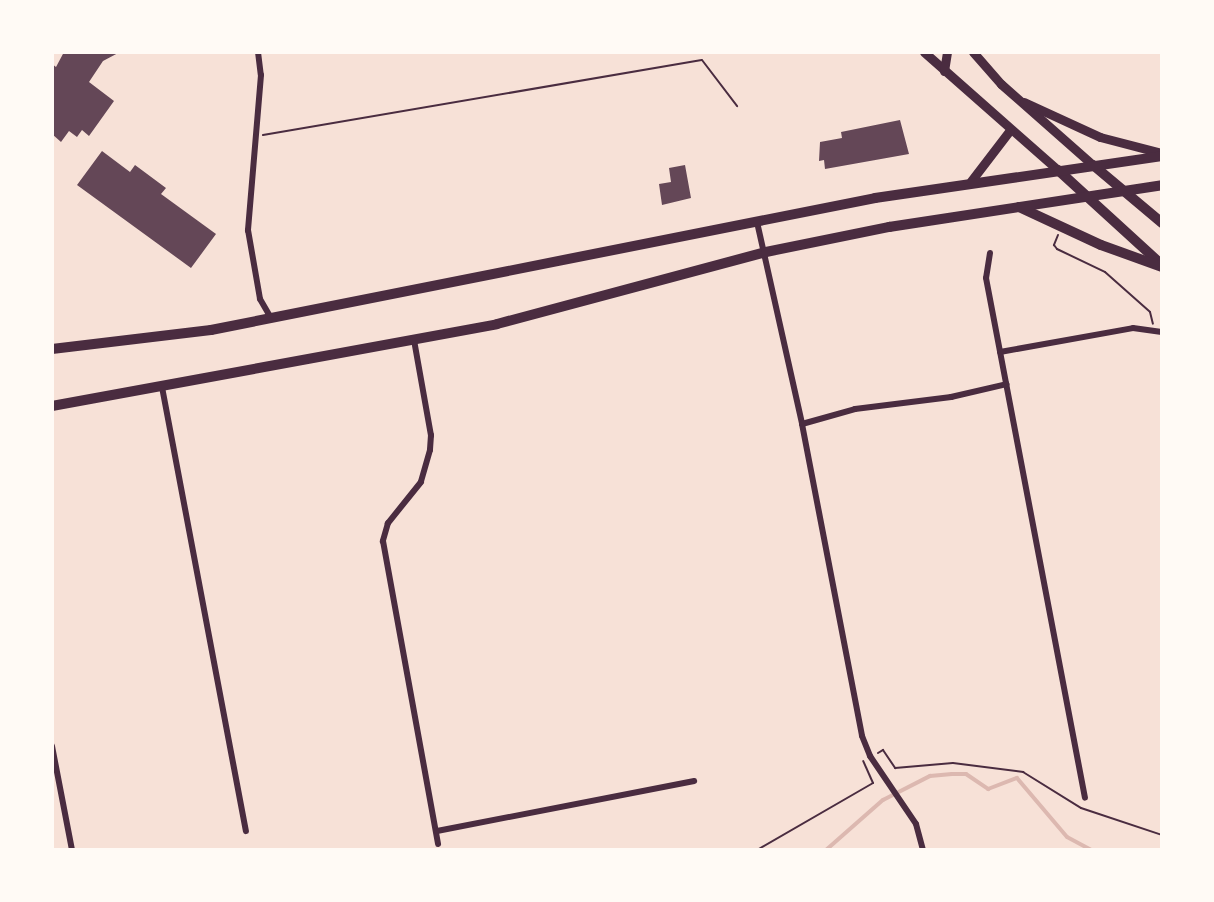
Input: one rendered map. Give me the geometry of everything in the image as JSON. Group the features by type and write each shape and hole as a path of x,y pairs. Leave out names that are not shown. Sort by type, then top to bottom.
{"highway":[{"path":"52,349 272,318 971,181 1161,154"},
{"path":"1093,165 1161,223"},
{"path":"1058,170 1161,266"},
{"path":"52,406 497,324 766,252 1019,207 1161,185"},
{"path":"1019,207 1062,227 1161,266"}],"main road":[{"path":"924,52 1058,170"},
{"path":"944,71 947,52"},
{"path":"973,52 1017,98 1093,165"},
{"path":"1017,98 1100,137 1161,154"},
{"path":"971,181 1010,130"}],"street":[{"path":"257,53 261,75 254,136 248,230 260,299 272,318"},
{"path":"757,222 766,252 802,424 862,736 870,756 916,824 923,849"},
{"path":"990,253 986,278 1085,798"},
{"path":"1000,352 1133,328 1153,329 1161,332"},
{"path":"414,340 431,435 430,450 421,482 388,523 383,541 438,844"},
{"path":"802,424 855,409 951,397 1007,384"},
{"path":"162,387 246,831"},
{"path":"52,747 72,849"},
{"path":"436,831 694,781"}],"path":[{"path":"254,136 702,60 737,106"},
{"path":"1062,227 1055,241 1057,249 1105,272 1150,312 1153,329"},
{"path":"757,849 873,783 862,762 883,750 895,768 953,763 1023,771 1081,808 1161,834"}],"building":[{"path":"64,52 120,52 103,61 89,82 114,101 89,136 82,130 77,137 69,131 61,142 52,134 52,64 56,67"},
{"path":"900,120 909,154 825,169 824,160 819,161 820,142 842,138 841,132"},
{"path":"102,151 130,172 135,165 166,188 161,194 216,234 191,268 77,185"},
{"path":"685,165 691,198 662,205 659,184 671,182 669,168"}],"waterway":[{"path":"826,850 883,800 930,776 952,774 966,774 988,789 1017,778 1067,837 1091,850"}]}
